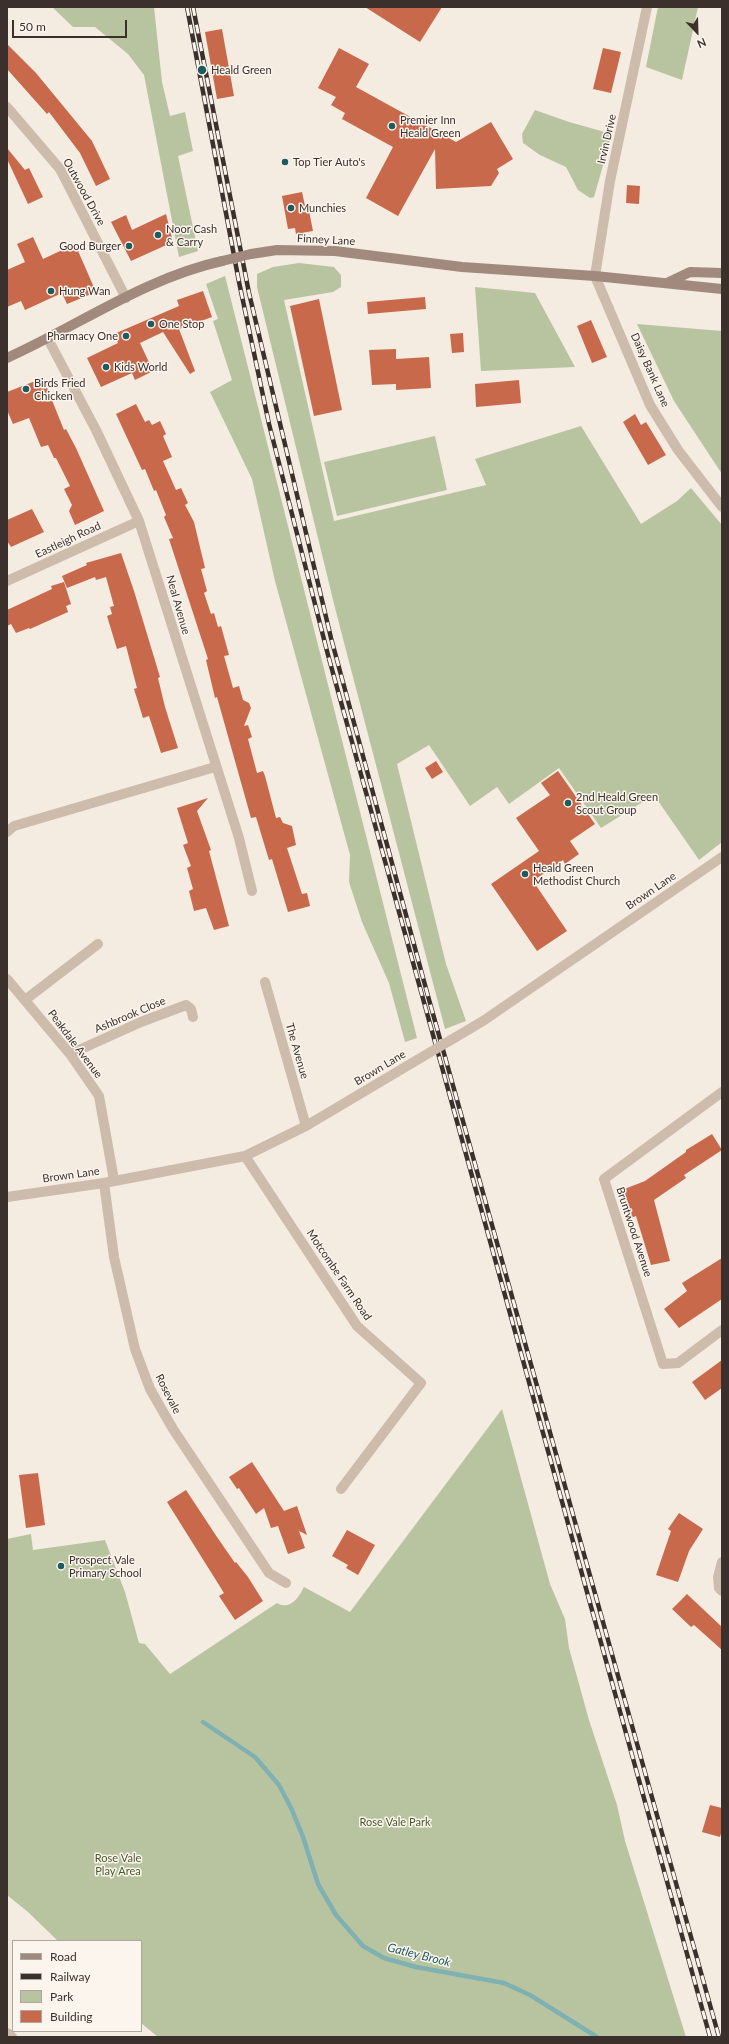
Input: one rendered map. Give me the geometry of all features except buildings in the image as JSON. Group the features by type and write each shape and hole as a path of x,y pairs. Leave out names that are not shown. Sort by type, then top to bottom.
{"street":[{"name":"Irvin Drive","path":"595,276 610,181 647,7"},
{"name":"Outwood Drive","path":"7,107 60,169 126,298"},
{"name":"Finney Lane","path":"7,358 48,339 126,298 195,268 251,254 278,250 336,251 462,267 595,276 722,289"},
{"name":"Finney Lane","path":"665,283 690,272 722,273"},
{"name":"Daisy Bank Lane","path":"595,276 650,405 678,450 722,506"},
{"name":"Neal Avenue","path":"48,339 96,430 138,521 215,767 239,838 252,891"},
{"name":"Eastleigh Road","path":"7,581 138,521"},
{"path":"7,832 14,826 215,767"},
{"name":"Brown Lane","path":"7,1197 104,1183 245,1156 306,1126 483,1021 722,857"},
{"path":"25,1000 98,944"},
{"name":"Peakdale Avenue","path":"7,979 70,1054 99,1096 114,1180"},
{"name":"The Avenue","path":"265,982 306,1126"},
{"name":"Ashbrook Close","path":"70,1054 140,1022 186,1005 191,1008 193,1017"},
{"name":"Bruntwood Avenue","path":"722,1092 604,1179 663,1364 678,1363 722,1330"},
{"name":"Motcombe Farm Road","path":"245,1156 357,1326 421,1383 341,1490"},
{"name":"Rosevale","path":"104,1183 114,1257 135,1349 150,1389 173,1429 269,1573 286,1583"},
{"path":"722,1562 718,1577 719,1588 722,1591"},
{"path":"7,2033 12,2037"}],"green space":[{"path":"52,7 154,7 162,82 170,116 185,112 193,151 178,156 198,251 179,257 144,75 128,54 95,27 73,27"},
{"path":"658,7 698,7 682,80 646,67"},
{"path":"535,110 569,122 612,134 594,197 590,198 578,190 566,167 540,155 523,143 522,134"},
{"path":"299,263 334,267 341,275 341,287 333,292 284,300 334,521 486,485 475,459 581,426 641,524 677,501 691,488 722,525 722,842 699,860 654,795 601,828 559,768 509,804 497,787 470,806 429,745 397,764 446,964 466,1021 445,1029 335,608 257,287 257,274 273,267"},
{"path":"225,276 417,1038 405,1042 389,983 362,922 349,882 350,855 275,581 252,479 210,392 232,380 213,321 218,319 206,284"},
{"path":"475,287 535,293 575,367 481,371"},
{"path":"637,324 722,331 722,474 674,401"},
{"path":"435,436 447,490 337,516 324,462"},
{"name":"Rose Vale Park","path":"502,1409 550,1584 565,1619 569,1648 589,1720 617,1805 625,1841 686,2037 158,2037 142,2024 142,1940 57,1940 28,1912 7,1895 7,1539 31,1534 33,1550 105,1540 125,1592 139,1643 145,1644 170,1674 277,1603 286,1605 294,1602 304,1587 350,1612"}],"waterway":[{"name":"Gatley Brook","path":"203,1722 255,1757 279,1785 292,1810 303,1837 318,1884 336,1915 363,1946 384,1958 416,1967 504,1983 530,1995 597,2037"}],"railway":[{"path":"187,7 239,282 269,424 328,655 710,2037"},
{"path":"193,7 249,293 331,638 428,996 719,2037"}],"place":[{"name":"Heald Green","path":"202,70"},
{"name":"Premier Inn Heald Green","path":"392,126"},
{"name":"Top Tier Auto's","path":"285,162"},
{"name":"Munchies","path":"291,208"},
{"name":"Noor Cash & Carry","path":"158,235"},
{"name":"Good Burger","path":"129,246"},
{"name":"Hung Wan","path":"51,291"},
{"name":"One Stop","path":"151,324"},
{"name":"Pharmacy One","path":"126,336"},
{"name":"Kids World","path":"106,367"},
{"name":"Birds Fried Chicken","path":"26,389"},
{"name":"2nd Heald Green Scout Group","path":"568,803"},
{"name":"Heald Green Methodist Church","path":"525,874"},
{"name":"Prospect Vale Primary School","path":"61,1566"}],"park label":[{"name":"Rose Vale Play Area","path":"118,1864"}]}
